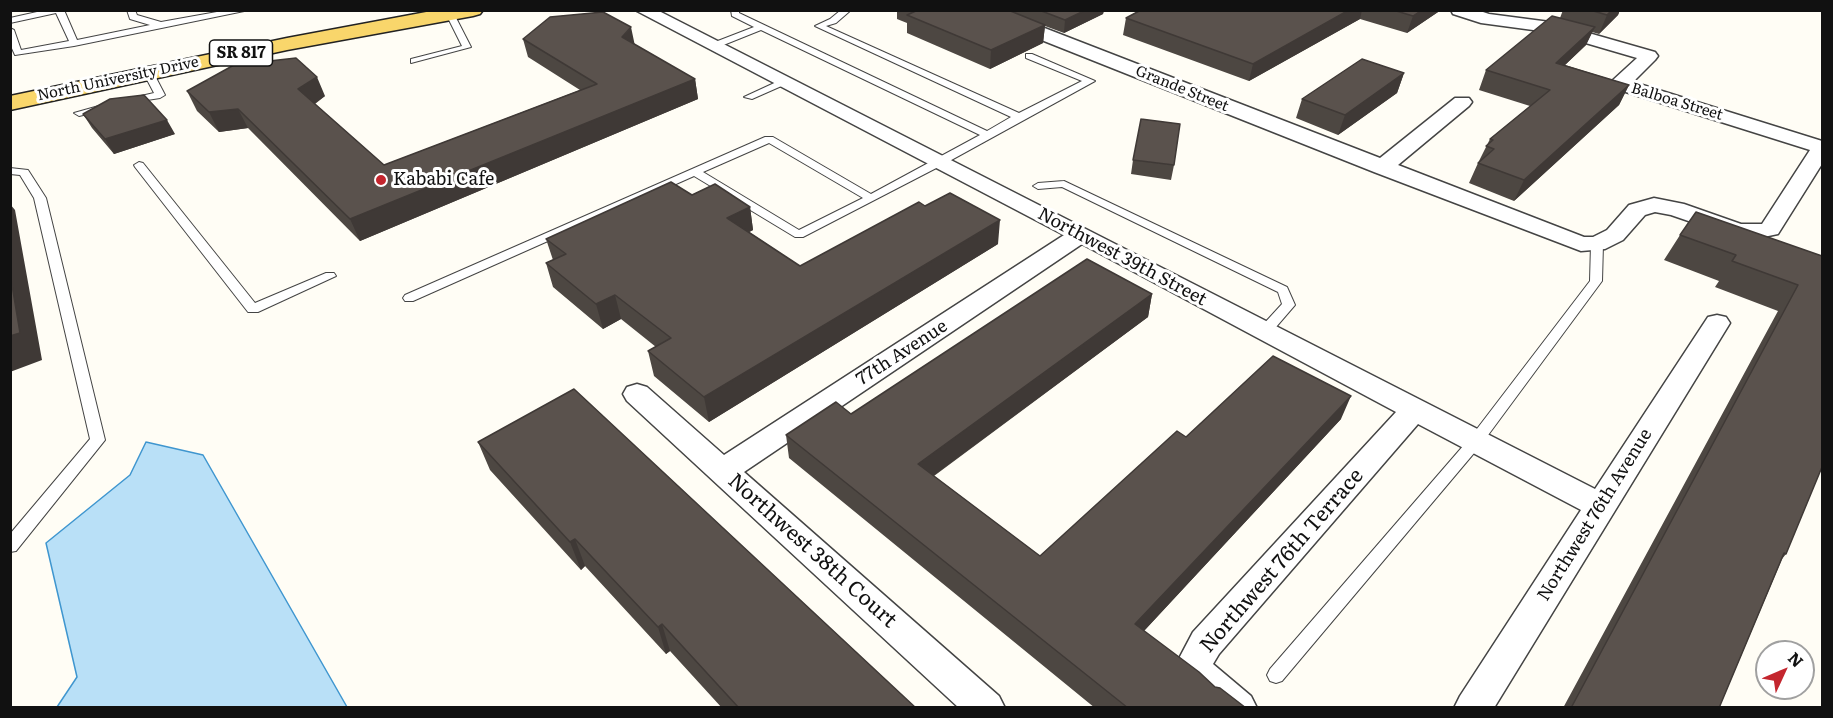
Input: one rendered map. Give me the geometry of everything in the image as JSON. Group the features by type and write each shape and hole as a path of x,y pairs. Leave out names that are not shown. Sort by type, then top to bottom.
{"main road":[{"name":"SR 817","path":"233,35 364,10"},
{"name":"North University Drive","path":"10,83 287,44 448,12 473,10"},
{"name":"North University Drive","path":"10,103 150,62"}],"street":[{"name":"Northwest 39th Street","path":"643,10 1081,234 1600,506"},
{"name":"Grande Street","path":"982,10 1581,244 1597,244"},
{"name":"Balboa Street","path":"1460,10 1487,19 1550,27 1649,56 1620,84 1822,147"},
{"path":"1382,167 1462,102"},
{"path":"1597,244 1615,236 1637,210 1654,206 1676,209 1738,231 1754,232 1770,229 1822,147"},
{"name":"77th Avenue","path":"722,471 1081,234"},
{"name":"Northwest 76th Avenue","path":"1473,708 1717,323"},
{"name":"Northwest 38th Court","path":"637,394 986,708"},
{"name":"Northwest 76th Terrace","path":"1238,708 1213,689 1192,668 1201,651 1414,410"}],"lane":[{"path":"10,15 13,10"},
{"path":"131,10 133,17 161,26"},
{"path":"10,30 18,53 245,10"},
{"path":"735,10 735,14 761,27 987,135"},
{"path":"847,10 833,21 819,26 1019,117"},
{"path":"10,21 60,11 74,43"},
{"path":"414,61 467,47 448,12"},
{"path":"713,46 761,27"},
{"path":"694,172 799,235 1090,81 1029,56"},
{"path":"125,102 160,94 150,62"},
{"path":"749,97 783,82"},
{"path":"79,113 114,105"},
{"path":"409,298 769,139 871,198"},
{"path":"139,165 253,309 330,276"},
{"path":"10,171 24,172 40,198 98,440 10,546"},
{"path":"1038,186 1064,184 1283,290 1289,305 1264,331"},
{"path":"1275,675 1475,442 1596,281 1597,244"}],"water":[{"path":"146,442 203,455 347,707 57,707 77,677 46,543 130,475"}],"building":[{"path":"918,10 1008,10 1045,25 991,50 907,15"},
{"path":"1039,10 1086,10 1065,20"},
{"path":"1141,10 1349,10 1253,64 1126,18"},
{"path":"1393,10 1422,10 1413,16"},
{"path":"1590,10 1612,10 1607,15"},
{"path":"603,12 631,27 622,37 695,79 350,219 238,109 209,112 187,91 234,65 296,58 317,77 298,89 384,165 597,84 523,39 550,17"},
{"path":"1552,16 1595,27 1556,63 1629,85 1524,180 1478,163 1494,149 1486,146 1493,140 1490,139 1550,90 1486,70"},
{"path":"1362,59 1404,73 1345,115 1302,99"},
{"path":"144,95 167,120 105,139 83,114 110,99"},
{"path":"1141,119 1180,124 1174,165 1133,160"},
{"path":"671,182 692,195 715,184 750,207 727,218 800,266 919,202 925,206 950,193 1000,220 704,397 648,351 671,338 615,295 596,304 546,263 566,254 546,239"},
{"path":"1696,212 1822,256 1822,467 1719,708 1571,708 1798,285 1732,261 1736,255 1680,235"},
{"path":"1087,259 1152,294 918,464 1040,556 1177,431 1186,437 1273,356 1351,396 1135,624 1199,672 1215,687 1220,688 1246,708 1128,708 786,435 836,402 851,414"},
{"path":"10,273 20,333 10,336"},
{"path":"574,389 916,708 739,708 662,624 658,627 575,539 570,542 478,442"}],"place":[{"name":"Kababi Cafe","path":"381,180"}]}
